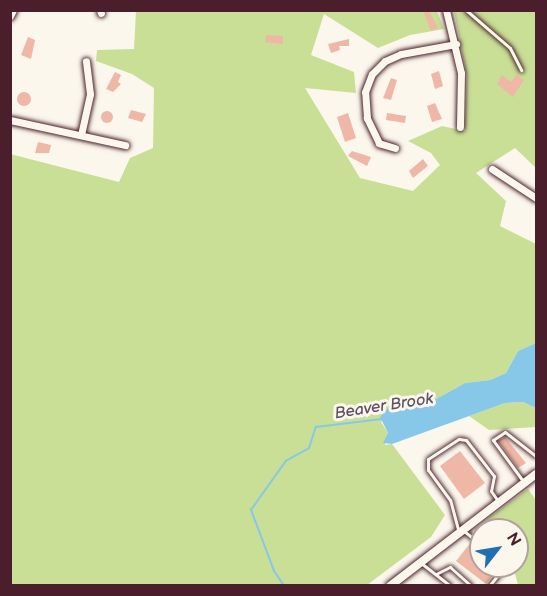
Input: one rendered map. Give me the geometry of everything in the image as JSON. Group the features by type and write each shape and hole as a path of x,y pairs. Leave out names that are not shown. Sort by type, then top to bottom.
{"street":[{"path":"10,16 13,10"},
{"path":"446,10 456,44 461,73 460,127"},
{"path":"395,148 379,142 367,118 365,92 372,74 385,61 401,54 456,44"},
{"path":"81,135 90,94 86,61"},
{"path":"10,120 125,145"},
{"path":"492,169 537,198"},
{"path":"390,585 537,474"}],"lane":[{"path":"466,10 510,48 521,70"},
{"path":"525,483 493,440 505,432 537,456"},
{"path":"469,537 460,531 450,500 428,470 428,459 459,439 466,440 494,476 491,491 499,502"},
{"path":"420,562 450,585"},
{"path":"436,574 450,567 471,585"}],"green space":[{"path":"136,11 437,11 444,29 410,35 378,48 324,14 311,55 354,72 356,93 305,88 360,178 413,191 440,165 431,153 408,141 442,126 465,131 467,76 454,11 536,11 536,168 515,148 476,173 506,201 500,226 536,244 536,343 518,351 506,373 490,380 465,383 427,404 401,404 381,422 388,433 385,445 392,444 445,515 431,537 367,585 11,585 10,154 119,182 130,158 153,148 154,88 132,74 96,61 97,50 134,49"},
{"path":"523,402 536,408 536,427 489,430 469,416 505,403"},
{"path":"528,489 536,500 536,585 518,585 516,578 529,578 529,518 489,518"}],"water":[{"path":"536,343 536,408 523,402 505,403 392,444 383,443 388,433 380,417 388,408 427,404 465,383 490,380 506,373 518,351"}],"building":[{"path":"429,11 438,28 431,31 424,13"},
{"path":"266,35 283,36 283,44 265,42"},
{"path":"28,37 35,40 31,59 21,55"},
{"path":"349,39 349,46 339,46 340,50 331,53 328,44"},
{"path":"439,71 443,86 435,89 431,74"},
{"path":"115,72 121,75 118,82 121,84 113,92 106,89"},
{"path":"502,75 511,82 516,75 524,80 513,97 497,84"},
{"path":"391,78 397,80 391,100 383,98"},
{"path":"21,92 27,92 31,99 27,106 21,106 17,102 17,96"},
{"path":"435,103 442,119 432,122 427,106"},
{"path":"131,110 146,114 142,122 128,118"},
{"path":"109,111 113,117 109,123 105,123 101,115"},
{"path":"348,113 356,138 345,142 337,117"},
{"path":"387,113 406,116 405,123 386,120"},
{"path":"38,142 51,145 49,153 35,153"},
{"path":"352,151 371,157 367,166 348,156"},
{"path":"423,159 428,166 413,178 409,171"},
{"path":"505,437 526,463 518,468 498,441"},
{"path":"460,451 485,483 464,499 440,466"},
{"path":"469,545 469,571 456,561"},
{"path":"478,578 491,578 486,584"}],"waterway":[{"name":"Beaver Brook","path":"284,586 274,571 251,510 286,461 309,448 316,427 382,419"}]}
